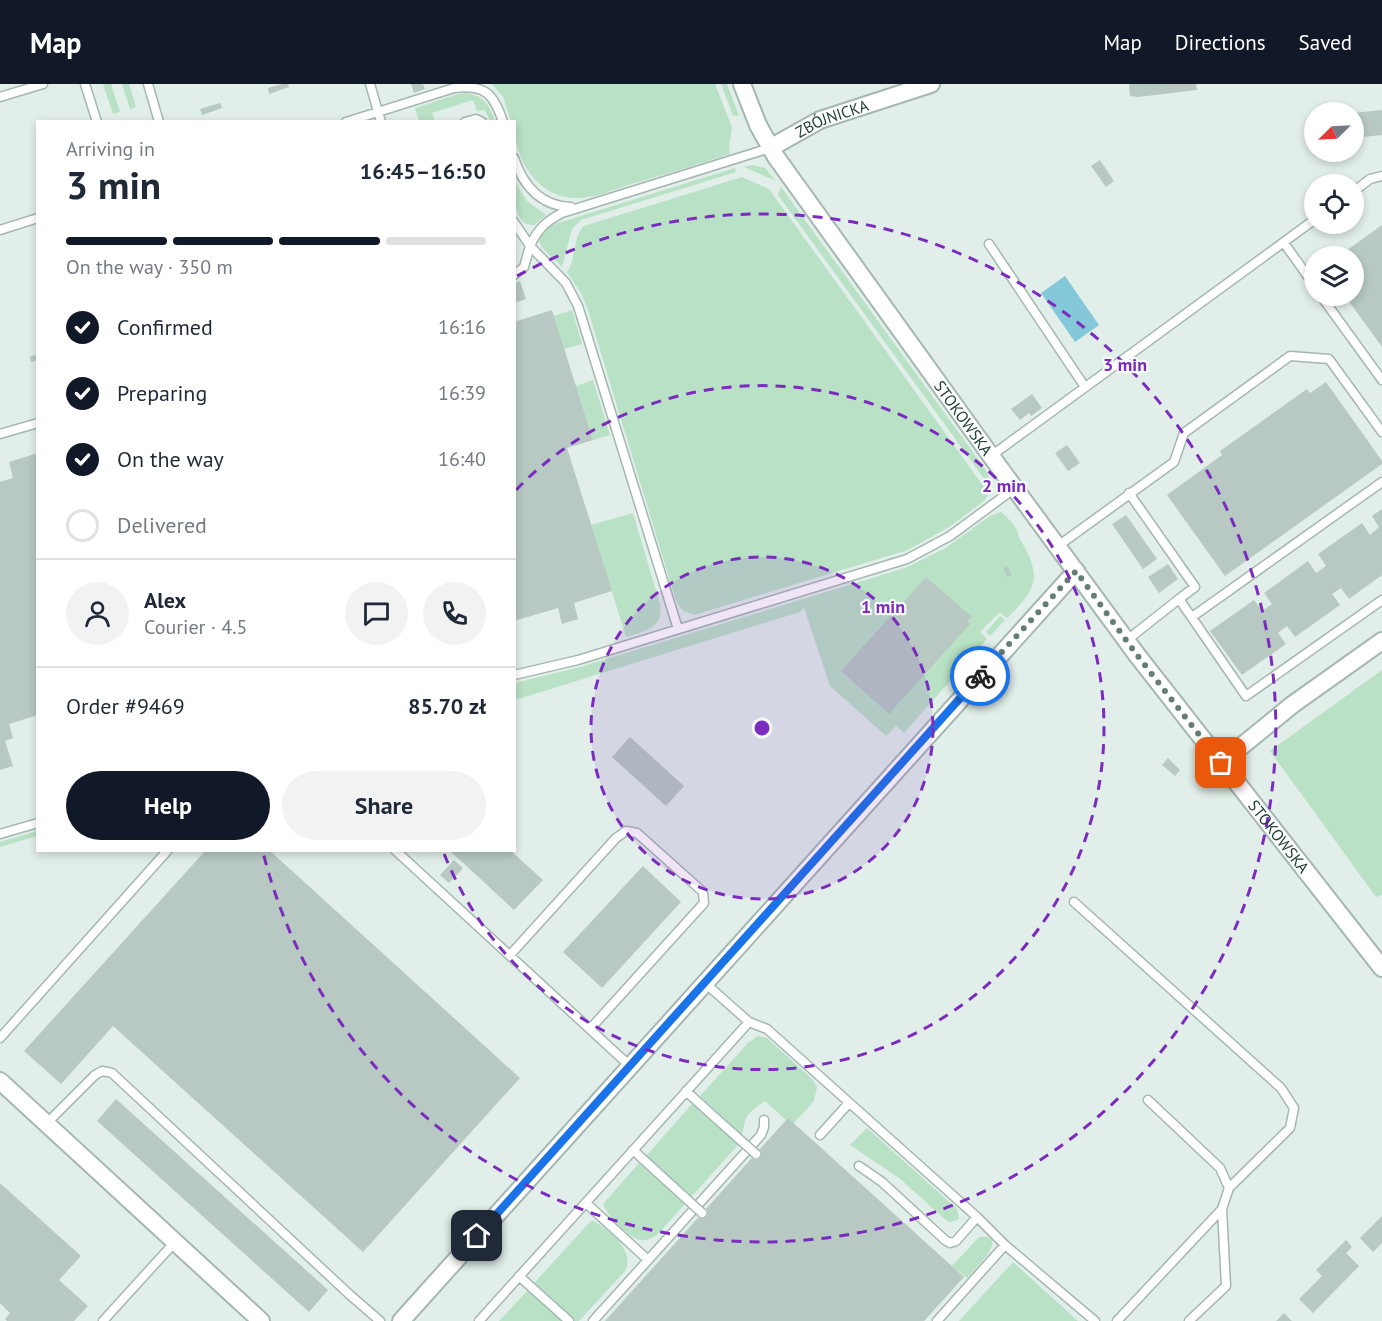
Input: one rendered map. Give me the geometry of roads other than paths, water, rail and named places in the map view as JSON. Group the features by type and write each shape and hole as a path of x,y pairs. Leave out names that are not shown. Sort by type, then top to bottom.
{"street":[{"name":"STOKOWSKA","path":"742,84 770,148 991,456 1127,640 1382,968"},
{"name":"ZBÓJNICKA","path":"770,148 820,120 932,84"},
{"path":"401,1321 1076,571"},
{"path":"1221,763 1292,705 1382,642"},
{"path":"0,1081 261,1321"}],"lane":[{"path":"0,97 43,84"},
{"path":"85,84 96,120"},
{"path":"148,84 158,120"},
{"path":"370,84 380,120"},
{"path":"352,120 460,86 471,85 481,86 495,100 502,120"},
{"path":"516,273 524,267 534,236 545,223 562,213 770,148"},
{"path":"516,162 527,186 542,199 557,206 580,207"},
{"path":"1364,184 1370,179 1382,176"},
{"path":"0,230 36,219"},
{"path":"516,225 530,246 566,283 578,306 678,629"},
{"path":"991,456 1304,228"},
{"path":"1284,243 1304,271"},
{"path":"989,244 1086,387"},
{"path":"1328,306 1382,380"},
{"path":"1058,546 1174,462 1184,433 1290,356 1329,359 1382,432"},
{"path":"0,435 36,424"},
{"path":"1192,618 1382,482"},
{"path":"516,675 568,662 907,559 950,536 1015,488"},
{"path":"1127,640 1195,587 1130,493"},
{"path":"1179,599 1246,696 1382,600"},
{"path":"0,834 36,824"},
{"path":"510,955 616,838 626,831 637,833 703,892 704,903 590,1029"},
{"path":"0,1038 166,852"},
{"path":"397,852 630,1066"},
{"path":"1074,902 1281,1088 1294,1108 1290,1128 1229,1188 1222,1209 1227,1286 1190,1321"},
{"path":"705,983 748,1022 767,1029 977,1217 1005,1245 1095,1321"},
{"path":"479,1321 748,1022"},
{"path":"46,1124 95,1076 102,1071 112,1072 380,1321"},
{"path":"686,1091 756,1154"},
{"path":"1148,1100 1220,1168 1229,1188"},
{"path":"820,1135 849,1103"},
{"path":"593,1321 760,1135 764,1127 764,1120"},
{"path":"633,1150 702,1213"},
{"path":"859,1166 882,1182 950,1243 956,1241 977,1217"},
{"path":"585,1203 648,1260"},
{"path":"1117,1321 1222,1209"},
{"path":"103,1321 174,1242"},
{"path":"937,1321 1005,1245"},
{"path":"519,1276 569,1321"}],"water":[{"path":"1065,276 1099,325 1075,342 1041,293"}]}
